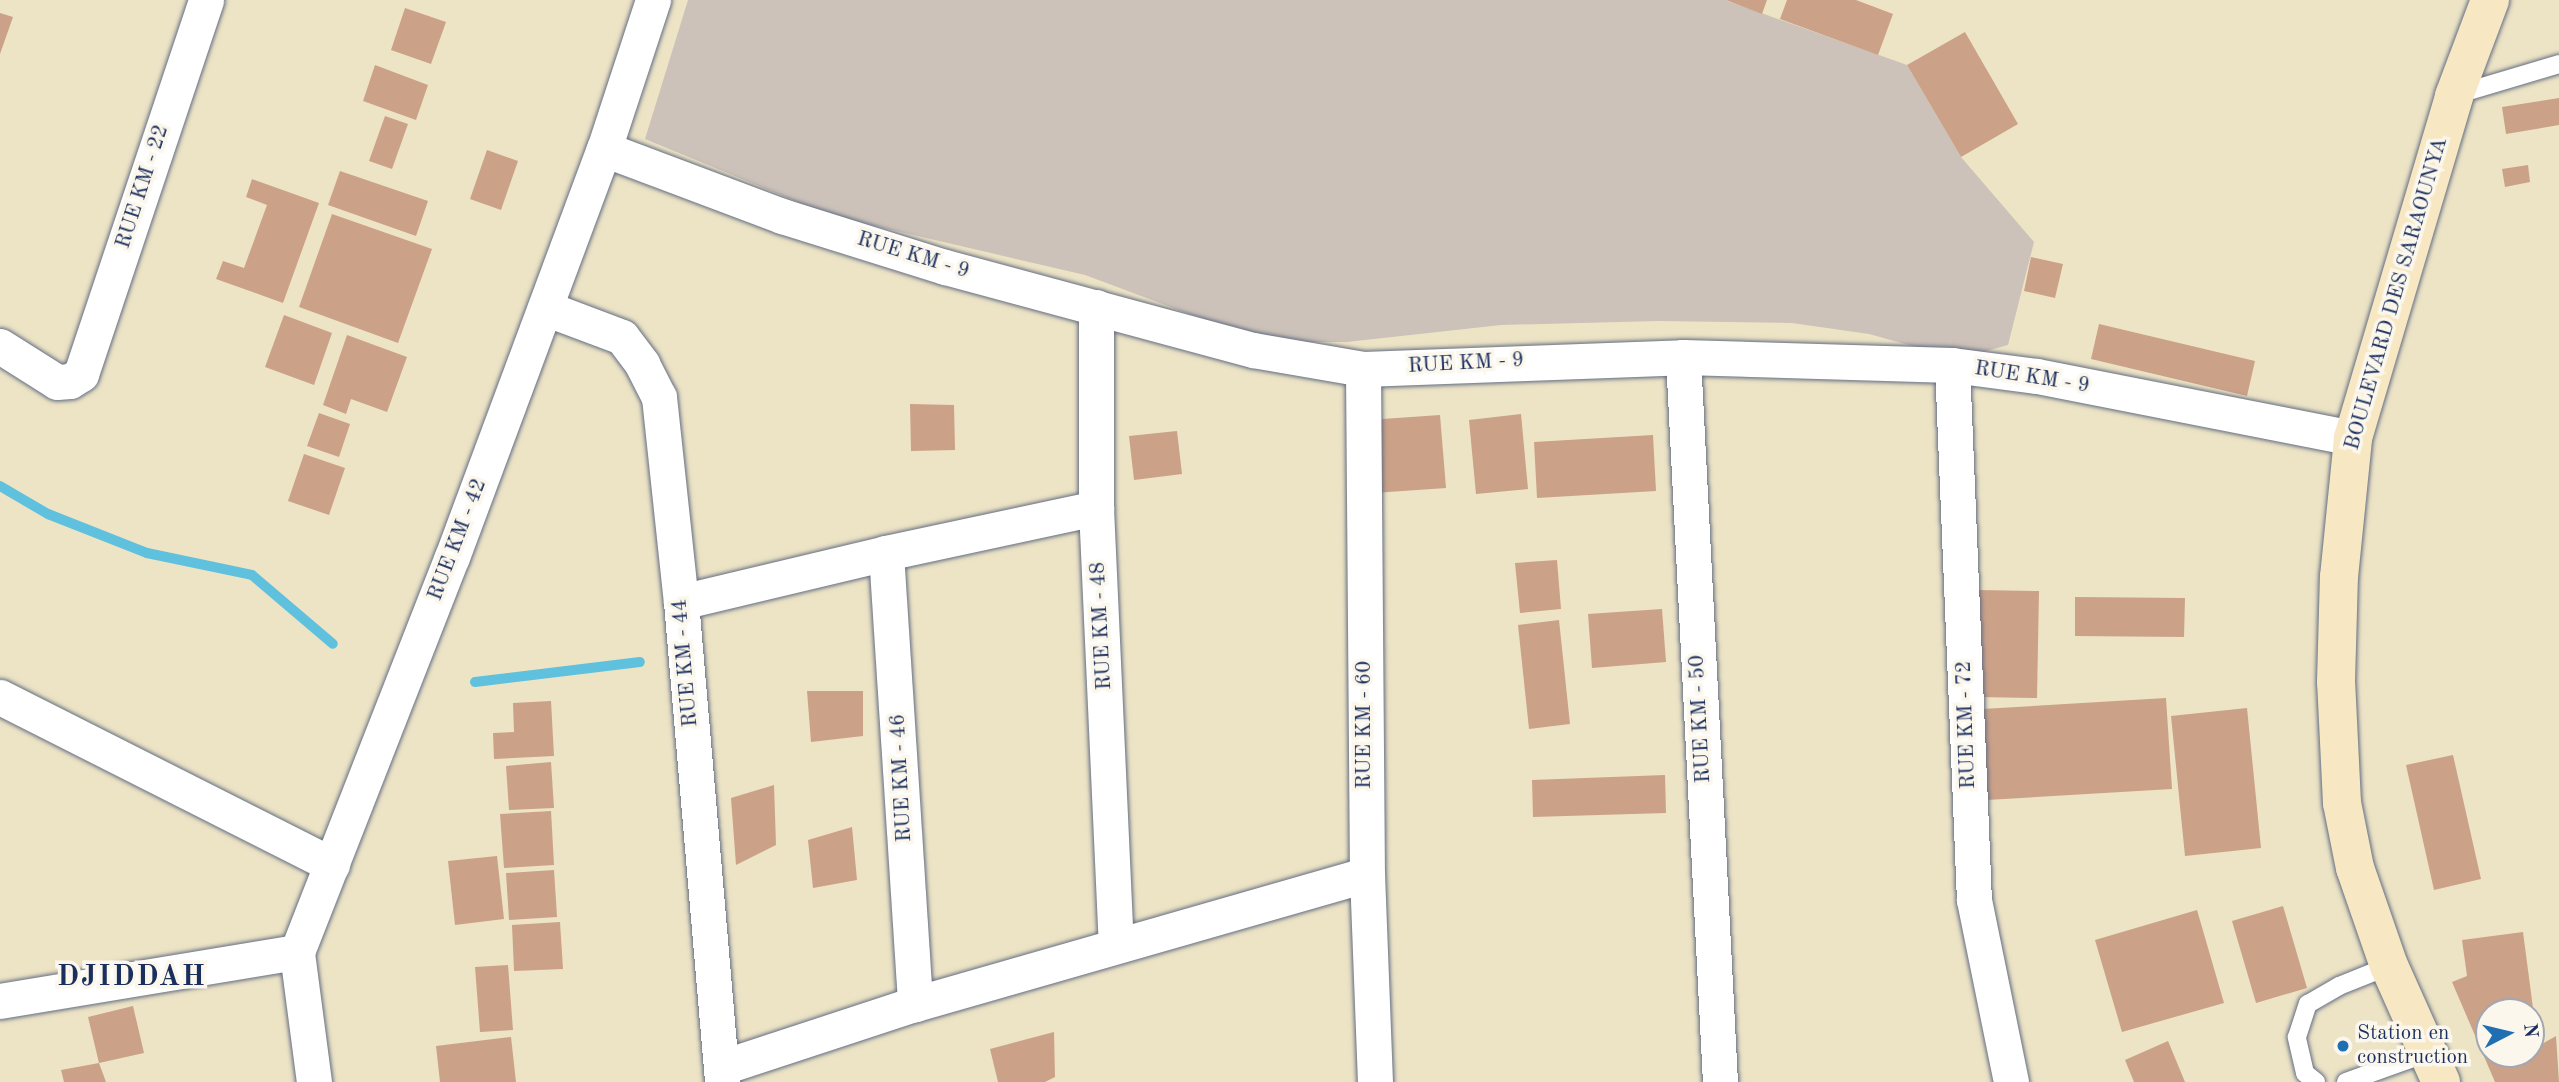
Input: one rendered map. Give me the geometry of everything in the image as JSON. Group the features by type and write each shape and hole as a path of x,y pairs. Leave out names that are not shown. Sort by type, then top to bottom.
{"main road":[{"name":"BOULEVARD DES SARAOUNYA","path":"2434,1068 2389,966 2355,868 2342,803 2336,669 2339,577 2353,438 2454,96 2490,0"}],"street":[{"name":"RUE KM - 22","path":"0,346 57,382 70,381 81,374 206,0"},
{"name":"RUE KM - 42","path":"314,1082 297,952 453,557 604,149 653,0"},
{"name":"RUE KM - 9","path":"604,149 782,216 946,267 1253,350 1363,369 1683,357 1952,365 2037,376 2353,438"},
{"name":"RUE KM - 48","path":"1096,307 1096,508 1116,946"},
{"name":"RUE KM - 44","path":"545,308 622,337 642,364 659,397 681,602 722,1074"},
{"name":"RUE KM - 50","path":"1683,357 1720,1082"},
{"name":"RUE KM - 72","path":"1952,365 1974,900 2011,1082"},
{"name":"RUE KM - 60","path":"1363,369 1367,874 1376,1082"},
{"path":"681,602 886,553 1096,508"},
{"name":"RUE KM - 46","path":"886,553 915,1004"},
{"path":"0,697 332,865"},
{"path":"722,1074 915,1004 1367,874"},
{"path":"0,1001 297,952"}],"lane":[{"path":"2454,96 2559,64"},
{"path":"2316,1082 2305,1073 2297,1037 2308,1004 2339,986 2389,966"},
{"path":"2346,1082 2434,1068"}],"shaded area":[{"path":"688,0 1725,0 1907,65 1961,157 2034,242 2008,345 1953,360 1869,334 1792,323 1658,321 1501,325 1347,342 1264,342 1085,275 832,216 645,139"}],"building":[{"path":"1726,0 1767,0 1762,14"},
{"path":"1787,0 1856,0 1893,14 1878,55 1780,19"},
{"path":"405,8 446,22 431,64 391,50"},
{"path":"0,13 13,17 0,54"},
{"path":"1965,32 2018,124 1961,157 1907,65"},
{"path":"375,65 428,85 416,120 363,101"},
{"path":"2559,98 2559,125 2506,134 2502,107"},
{"path":"385,116 408,124 392,169 369,161"},
{"path":"487,150 518,161 501,210 470,199"},
{"path":"2528,165 2530,182 2505,187 2502,169"},
{"path":"340,171 428,201 416,236 328,205"},
{"path":"252,179 319,203 283,303 216,279 223,261 244,268 267,205 246,197"},
{"path":"332,214 432,249 398,343 299,307"},
{"path":"2031,257 2063,264 2055,298 2024,291"},
{"path":"284,315 332,333 314,385 265,367"},
{"path":"2099,324 2255,361 2247,396 2091,359"},
{"path":"347,335 407,357 387,412 351,399 346,414 323,405"},
{"path":"910,404 954,405 955,450 911,451"},
{"path":"319,413 350,424 339,457 307,446"},
{"path":"1521,414 1528,489 1476,494 1469,420"},
{"path":"1440,415 1446,488 1374,493 1368,420"},
{"path":"1177,431 1182,474 1134,480 1129,436"},
{"path":"1653,435 1656,491 1537,498 1534,442"},
{"path":"304,454 345,468 329,515 288,501"},
{"path":"1557,560 1561,609 1520,613 1515,563"},
{"path":"1979,590 2039,591 2037,698 1977,697"},
{"path":"2075,597 2185,598 2184,637 2075,636"},
{"path":"1662,609 1666,662 1592,668 1588,614"},
{"path":"1559,620 1570,724 1529,729 1518,625"},
{"path":"807,691 863,691 863,736 811,742"},
{"path":"2166,698 2172,789 1987,800 1982,709"},
{"path":"551,701 554,756 494,759 493,733 514,732 513,703"},
{"path":"2247,708 2261,848 2185,856 2171,716"},
{"path":"2453,755 2481,879 2434,890 2406,765"},
{"path":"551,762 554,808 509,810 506,766"},
{"path":"1665,775 1666,813 1533,817 1532,780"},
{"path":"774,785 776,845 736,865 731,798"},
{"path":"551,811 554,865 504,868 500,814"},
{"path":"852,827 857,880 813,888 808,840"},
{"path":"497,856 504,919 455,925 448,861"},
{"path":"554,870 557,917 509,920 506,873"},
{"path":"2283,906 2307,988 2256,1003 2232,921"},
{"path":"2197,910 2224,1003 2122,1032 2095,940"},
{"path":"560,922 563,969 514,971 512,925"},
{"path":"2523,932 2532,998 2475,998 2475,1035 2452,982 2467,976 2462,940"},
{"path":"508,965 513,1030 480,1032 475,967"},
{"path":"133,1006 144,1053 99,1063 88,1017"},
{"path":"1054,1032 1055,1077 1045,1082 998,1082 990,1049"},
{"path":"2556,1036 2559,1082 2495,1082 2489,1068 2545,1068 2545,1042"},
{"path":"511,1037 516,1082 440,1082 436,1046"},
{"path":"2168,1041 2185,1082 2134,1082 2125,1060"},
{"path":"99,1063 106,1082 64,1082 61,1070"}],"waterway":[{"path":"0,486 48,514 147,553 252,575 333,644"},
{"path":"475,682 640,662"}],"place":[{"name":"Station en construction","path":"2343,1046"}],"district":[{"name":"DJIDDAH","path":"132,978"}]}
